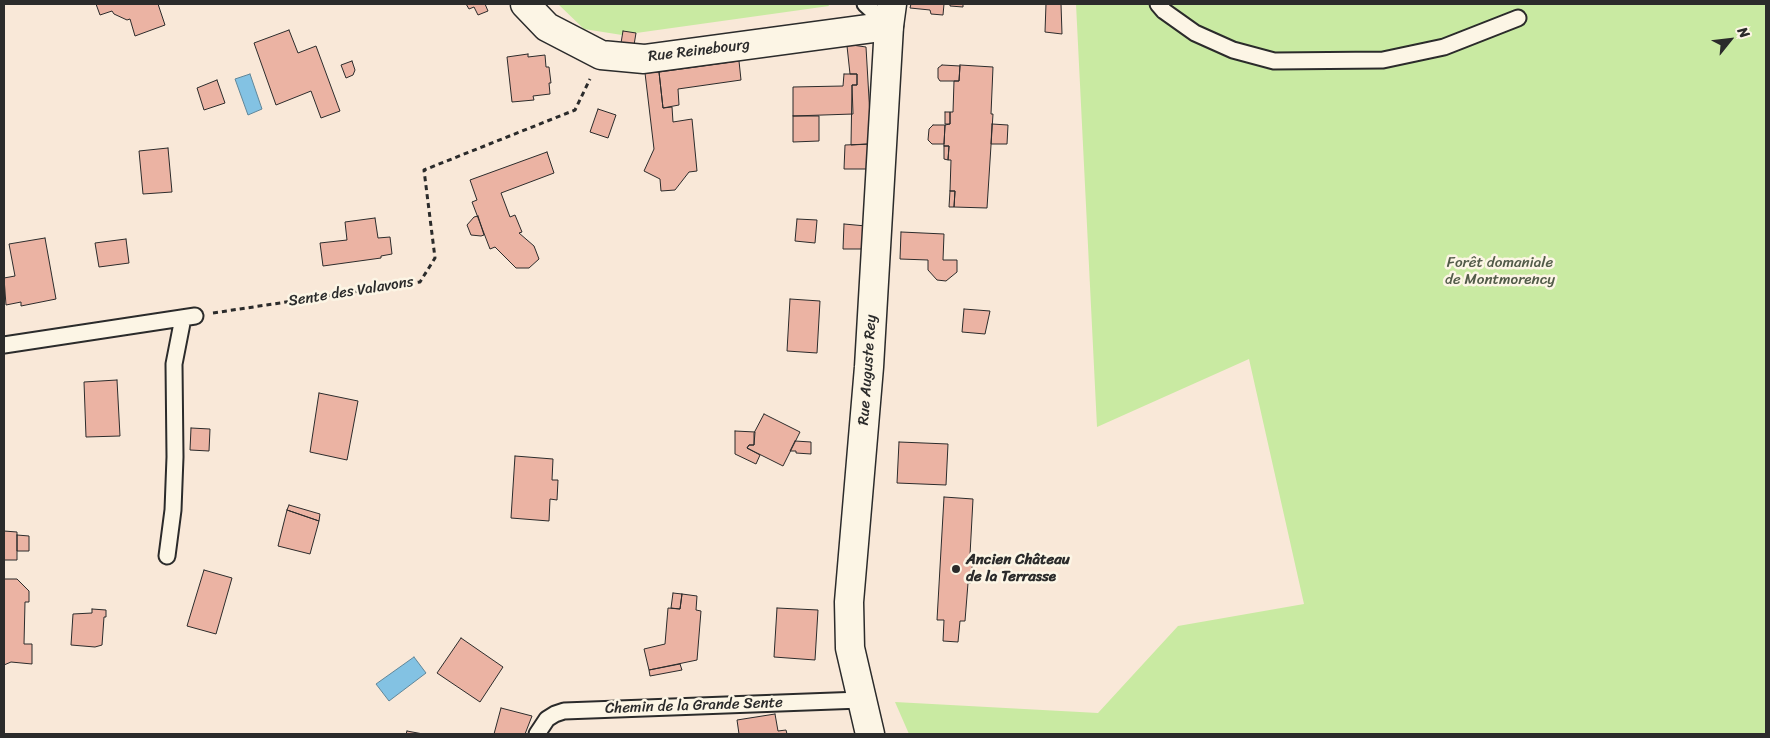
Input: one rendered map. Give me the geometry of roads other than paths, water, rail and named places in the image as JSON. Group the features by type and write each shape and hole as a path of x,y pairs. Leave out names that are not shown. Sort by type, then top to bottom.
{"street":[{"name":"Rue Reinebourg","path":"525,4 547,27 601,55 644,58 890,15"},
{"name":"Rue Auguste Rey","path":"870,734 850,648 849,602 869,367 890,15"}],"lane":[{"path":"865,4 890,15"},
{"path":"1158,4 1164,11 1195,33 1233,50 1274,61 1382,60 1444,47 1518,18"},
{"path":"4,345 189,317 174,364 175,456 173,510 167,556"},
{"name":"Chemin de la Grande Sente","path":"537,734 547,719 564,711 861,700"}],"water":[{"path":"250,74 262,109 248,115 235,79"},
{"path":"414,657 426,673 389,701 376,684"}],"place":[{"name":"Ancien Château de la Terrasse","path":"956,569"}],"park label":[{"name":"Forêt domaniale de Montmorency","path":"1500,272"}]}
